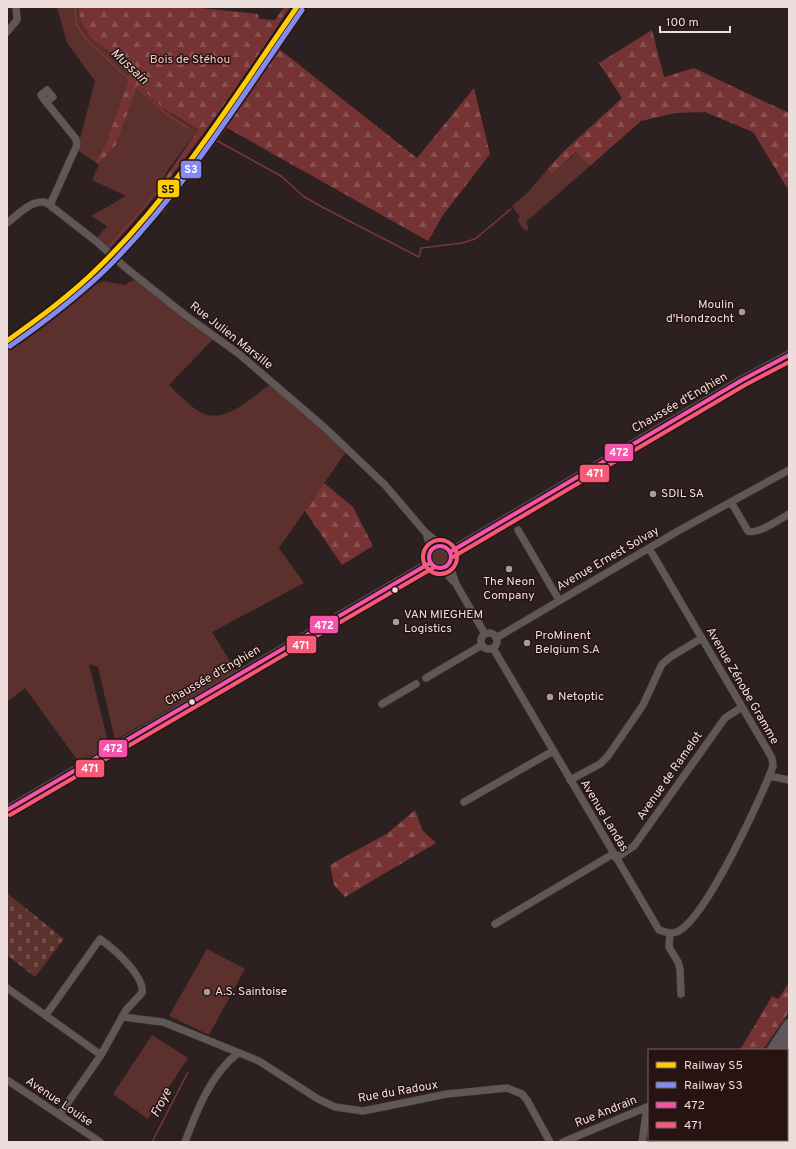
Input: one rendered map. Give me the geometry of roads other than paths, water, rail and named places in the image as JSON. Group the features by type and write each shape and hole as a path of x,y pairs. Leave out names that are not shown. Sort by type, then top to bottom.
{"highway":[{"path":"773,1049 789,1024"},
{"path":"782,1049 789,1038"}],"main road":[{"name":"Chaussée d'Enghien","path":"450,552 742,380 789,355"},
{"path":"434,566 428,556 431,550 441,545 450,552 451,557 449,564"},
{"name":"Chaussée d'Enghien","path":"7,810 434,566 441,568 449,564"}],"street":[{"path":"7,32 17,20 16,7"},
{"path":"7,223 34,203 42,201 50,205 77,144 76,139 46,102"},
{"name":"Rue Julien Marsille","path":"50,205 185,315 239,354 324,427 385,485 425,532 441,545"},
{"name":"Avenue Ernest Solvay","path":"496,638 690,524 789,470"},
{"path":"731,502 748,531 751,532 758,531 789,514"},
{"path":"518,530 559,600"},
{"name":"Rue Julien Marsille","path":"425,532 431,550"},
{"name":"Avenue Zénobe Gramme","path":"649,548 772,758 773,766 732,855 709,894 683,928 678,932 670,933"},
{"path":"449,564 456,584 485,634"},
{"path":"434,566 447,574 456,584"},
{"path":"482,645 485,648 493,648 497,641 491,634 485,634"},
{"path":"482,645 482,637 485,634"},
{"path":"570,780 600,764 608,756 643,705 662,664 667,659 702,638"},
{"path":"426,678 482,645"},
{"name":"Avenue Landas","path":"493,648 659,930 670,933"},
{"path":"382,704 416,684"},
{"name":"Avenue de Ramelot","path":"495,924 634,846 725,718 742,708"},
{"path":"464,802 554,751"},
{"path":"769,776 789,780"},
{"path":"670,933 669,947 678,962 680,969 681,994"},
{"path":"46,1015 100,939 116,951 141,981 143,987 142,993 124,1014 101,1055 60,1114"},
{"path":"7,988 101,1055"},
{"name":"Rue du Radoux","path":"124,1014 163,1022 259,1061 318,1099 335,1107 351,1111 364,1112 447,1094 507,1088 522,1094 527,1100 550,1142"},
{"path":"185,1142 194,1119 217,1073 225,1063 238,1053"},
{"name":"Avenue Louise","path":"7,1080 100,1142"},
{"name":"Rue Andrain","path":"563,1142 647,1107 642,1142"}],"waterway":[{"name":"Mussain","path":"75,7 76,24 86,39 167,115 188,128"},
{"path":"214,139 281,176 303,196 419,257 421,248 462,243 475,239 511,209"},
{"name":"Froye","path":"152,1142 188,1072"}],"rail line":[{"name":"S5","path":"7,341 66,297 99,267 154,207 204,142 297,7"},
{"name":"S3","path":"10,346 83,290 133,241 160,210 209,145 302,10"}],"place":[{"name":"Moulin d'Hondzocht","path":"742,312"},
{"name":"SDIL SA","path":"653,494"},
{"name":"The Neon Company","path":"509,569"},
{"name":"VAN MIEGHEM Logistics","path":"396,622"},
{"name":"ProMinent Belgium S.A","path":"527,643"},
{"name":"Netoptic","path":"550,697"},
{"name":"A.S. Saintoise","path":"207,992"}],"park label":[{"name":"Bois de Stéhou","path":"190,60"}]}
